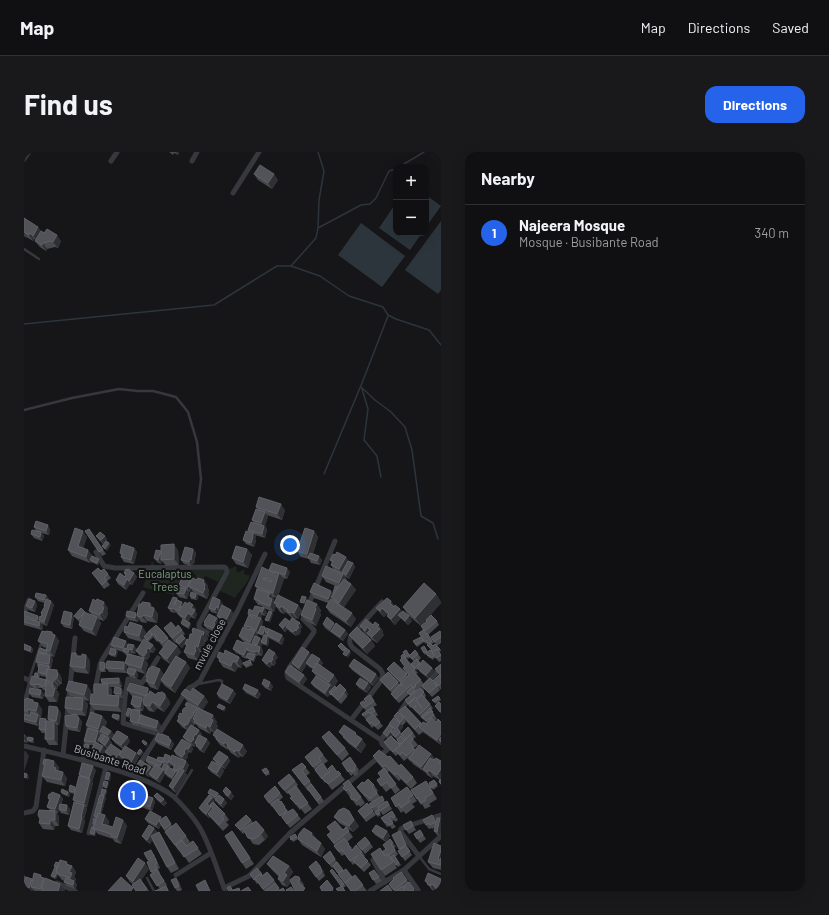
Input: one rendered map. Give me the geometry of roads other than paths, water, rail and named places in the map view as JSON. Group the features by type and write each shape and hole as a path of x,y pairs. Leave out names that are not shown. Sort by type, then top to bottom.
{"street":[{"path":"24,159 29,152"},
{"path":"111,161 117,152"},
{"path":"192,161 197,152"},
{"path":"233,193 259,152"},
{"path":"225,889 249,876 290,833 388,749 382,744 381,740 288,678 286,675 287,671 314,632 314,630 303,619 335,542"},
{"path":"96,552 104,566 114,568 226,568 227,572 199,624 199,628 222,641"},
{"name":"mvule close","path":"133,775 185,693 201,679 222,641 265,554"},
{"path":"83,760 100,662 142,593"},
{"path":"24,614 29,600"},
{"path":"352,720 381,681 383,674 380,669 350,645 349,639 382,602"},
{"path":"63,755 75,638"},
{"path":"158,658 142,683 128,679 123,723 159,734"},
{"path":"381,740 406,703 439,670"},
{"path":"24,705 30,684 27,679"},
{"name":"Busibante Road","path":"24,746 83,760 133,775 173,796 200,827 225,889"},
{"path":"24,813 33,811 36,807 44,750"},
{"path":"89,833 106,767"},
{"path":"419,856 400,831 401,829 441,815"},
{"path":"370,891 404,870 441,836"},
{"path":"176,875 211,853"},
{"path":"373,860 385,882"},
{"path":"404,870 418,890"},
{"path":"57,882 75,891"}],"lane":[{"path":"24,249 39,259"},
{"path":"24,410 72,398 120,389 153,391 176,398 188,412 197,442 201,480 198,502"},
{"path":"27,679 43,636"},
{"path":"195,685 219,680 222,681 222,683"},
{"path":"173,796 176,796 192,770"},
{"path":"419,856 429,869 441,874"},
{"path":"147,878 154,891"}],"waterway":[{"path":"318,152 324,171 319,200 318,227"},
{"path":"404,164 424,152"},
{"path":"291,266 316,238 318,228 361,205 370,204 376,198 389,171 393,170"},
{"path":"24,324 214,305 277,266 291,266 320,276 349,296 383,307 388,315 396,319 429,330 441,345"},
{"path":"324,474 388,316"},
{"path":"361,387 391,412 405,427 412,450 421,516 433,523 438,539"},
{"path":"362,389 368,409 364,440 377,456 381,477"}],"place":[{"name":"Najeera Mosque","path":"133,795"}],"park label":[{"name":"Eucalaptus Trees","path":"165,579"}]}
